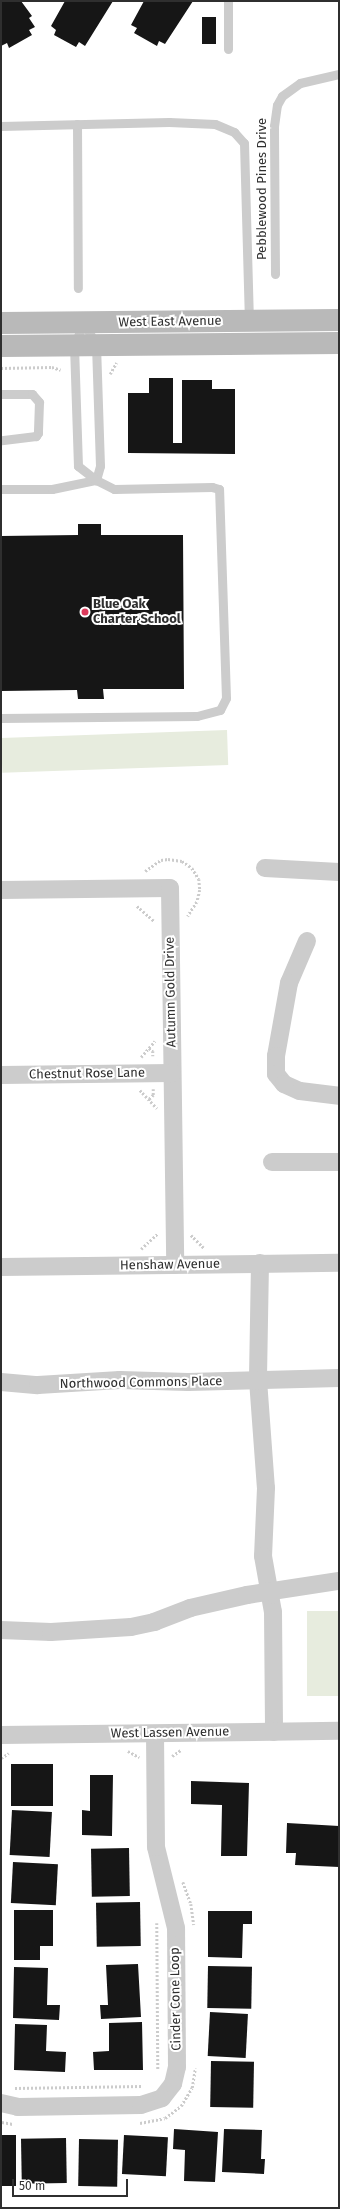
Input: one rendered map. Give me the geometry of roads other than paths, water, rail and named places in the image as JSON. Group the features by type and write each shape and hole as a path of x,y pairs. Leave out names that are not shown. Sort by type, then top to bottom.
{"main road":[{"name":"West East Avenue","path":"1,324 339,320"},
{"name":"West East Avenue","path":"1,346 339,343"}],"street":[{"path":"265,868 339,872"},
{"name":"Autumn Gold Drive","path":"1,890 170,888 175,1265"},
{"path":"308,941 289,983 280,1026 276,1074 284,1084 300,1091 339,1096"},
{"name":"Chestnut Rose Lane","path":"1,1075 172,1073"},
{"path":"272,1162 339,1162"},
{"path":"260,1263 258,1380 266,1472 263,1556 273,1612 274,1732"},
{"name":"Henshaw Avenue","path":"1,1267 339,1263"},
{"name":"Northwood Commons Place","path":"1,1382 38,1385 105,1380 188,1382 339,1378"},
{"path":"1,1630 51,1632 131,1627 154,1622 190,1608 270,1591 339,1581"},
{"name":"West Lassen Avenue","path":"1,1735 339,1731"},
{"name":"Cinder Cone Loop","path":"1,2103 18,2107 141,2105 162,2098 173,2084 177,2067 176,1928 156,1847 154,1734"}],"lane":[{"path":"228,1 228,49"},
{"name":"Pebblewood Pines Drive","path":"276,274 274,126 277,105 282,96 300,83 339,74"},
{"path":"1,126 169,122 214,124 234,132 244,143 248,321"},
{"path":"76,124 78,288"},
{"path":"84,323 96,345 100,466 96,480"},
{"path":"1,718 197,716 220,710 226,698 219,489 212,487 114,488 96,480 78,466 74,345 84,323"},
{"path":"1,394 32,394 39,402 38,433 36,436 1,440"},
{"path":"1,489 52,489 96,480"}],"place":[{"name":"Blue Oak Charter School","path":"85,612"}]}
